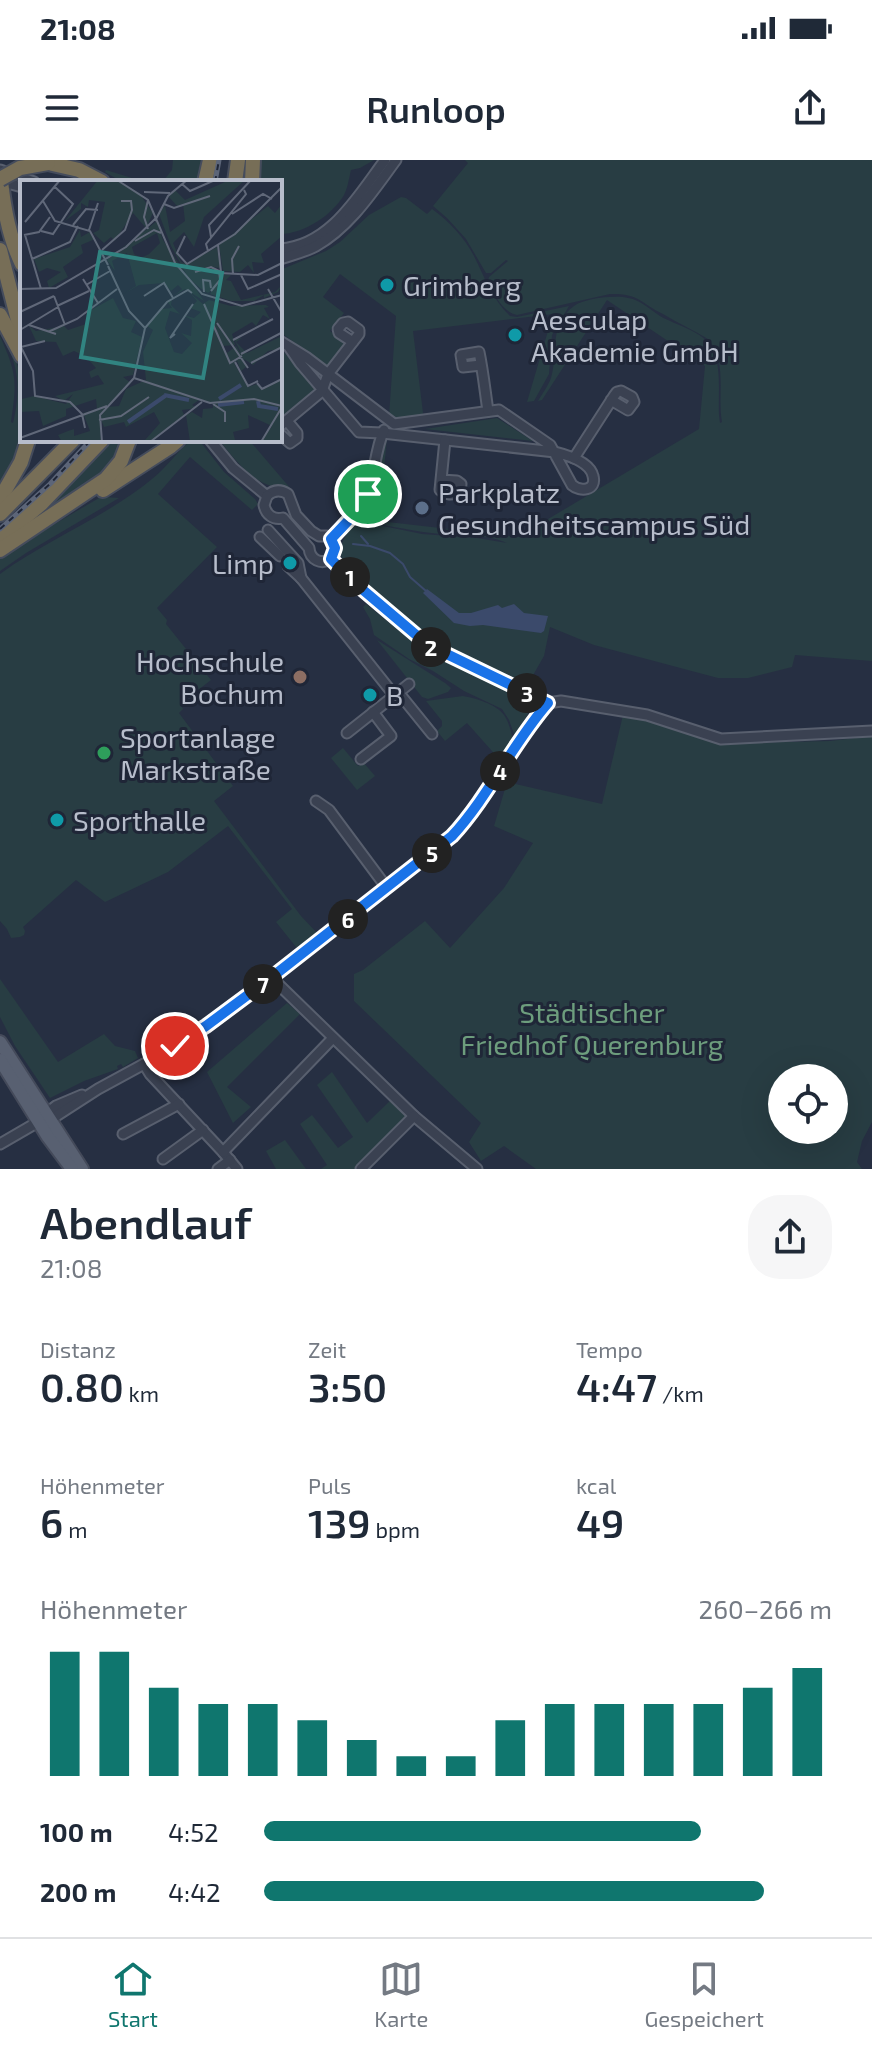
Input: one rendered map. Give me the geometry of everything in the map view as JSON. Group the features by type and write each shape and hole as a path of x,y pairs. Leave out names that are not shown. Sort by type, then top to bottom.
{"highway":[{"path":"205,180 210,160"},
{"path":"235,180 238,160"},
{"path":"252,180 253,160"},
{"path":"20,260 8,227 0,176 20,168 48,163 79,170 98,180"},
{"path":"0,250 20,328"},
{"path":"0,315 20,352"},
{"path":"0,499 17,470 27,442"},
{"path":"0,514 71,442"},
{"path":"0,538 42,503 100,442"},
{"path":"0,550 95,489 115,470 128,442"},
{"path":"144,463 166,442"},
{"path":"80,498 105,489 176,442"}],"main road":[{"path":"0,1042 72,1169"},
{"path":"0,1060 82,1169"}],"street":[{"path":"0,176 1,160"},
{"path":"282,258 311,249 354,215 381,173 385,160"},
{"path":"282,249 306,243 333,225 396,160"},
{"path":"0,176 23,180"},
{"path":"0,176 20,186"},
{"path":"282,342 289,347 328,374 390,422 398,424 502,411 543,438 555,452 572,485 579,490 588,489 593,483 592,472 574,458 555,452 359,432 322,391 289,347"},
{"path":"282,437 290,443 297,438 297,433 283,423 322,391 328,374 353,342"},
{"path":"481,365 488,411"},
{"path":"574,458 611,400"},
{"path":"331,539 364,504 382,433 390,422"},
{"path":"441,480 445,440"},
{"path":"212,442 233,468 267,496"},
{"path":"292,507 288,516 274,518 266,513 264,505 267,496 274,491 284,492 291,498 296,515 319,536"},
{"path":"283,518 309,548 314,560 323,562 331,559 335,548 327,536 312,540 309,548"},
{"path":"264,533 298,563 308,594 384,675 403,688 432,734"},
{"path":"331,559 428,645 548,703 561,701 647,715 721,739 872,731"},
{"path":"288,566 301,578"},
{"path":"347,733 403,688"},
{"path":"0,1144 206,1026 434,852 463,825 548,703"},
{"path":"361,759 391,736 373,712"},
{"path":"316,801 329,810 387,888"},
{"path":"277,983 414,1116 477,1169"},
{"path":"218,1169 333,1038"},
{"path":"144,1064 237,1169"},
{"path":"123,1134 179,1104"},
{"path":"361,1169 414,1116"},
{"path":"163,1159 203,1130"}],"green space":[{"path":"173,160 201,160 196,180 164,180 172,170"},
{"path":"257,160 374,160 351,170 344,195 325,216 308,227 289,233 282,234 282,180 256,180"},
{"path":"465,160 872,160 872,661 795,655 792,667 748,678 718,678 594,645 550,627 544,656 528,684 429,641 344,564 341,548 352,526 378,525 422,534 507,543 480,536 431,533 384,525 355,523 387,438 379,521 518,537 699,429 705,366 607,300 542,400 538,401 551,378 561,321 579,303 609,297 633,299 702,337 712,348 717,363 722,422 720,368 714,348 708,339 639,300 627,295 610,294 517,315 503,306 488,281 508,261 486,273 466,239 433,206 468,163"},
{"path":"105,172 164,180 119,180"},
{"path":"401,197 427,214 432,209 456,230 470,249 494,295 510,316 569,306 552,335 549,374 534,401 527,402 553,314 413,331 423,413 422,416 397,420 389,416 396,316 340,274 323,297 344,313 330,331 346,343 328,367 282,333 282,269 326,251 369,215"},
{"path":"0,325 16,358 20,376 21,442 10,473 0,489 0,336 14,378 13,423 18,392 15,368"},
{"path":"282,352 316,390 282,418"},
{"path":"497,418 533,441 425,429"},
{"path":"108,442 125,442 114,468 20,531"},
{"name":"Sportanlage Markstraße","path":"189,442 201,442 224,472 258,504 252,510 190,457 158,494 217,547 157,608 167,620 166,624 211,680 180,704 183,709 179,713 233,786 214,801 318,934 299,947 276,922 292,909 228,826 168,872 105,902 76,880 23,927 24,935 11,938 0,921 0,574 96,517 157,475"},
{"path":"221,442 251,442 291,489 269,485 240,465"},
{"path":"104,497 119,498 0,571 0,556"},
{"path":"366,604 427,653 527,702 530,710 515,737 502,709 464,691 374,635 363,607"},
{"path":"377,640 451,688 428,699 422,697"},
{"path":"463,696 491,705 506,718 513,740 500,760 467,723 445,741 437,731 442,721 426,701"},
{"name":"Städtischer Friedhof Querenburg","path":"623,715 659,722 714,741 735,743 830,741 872,736 872,1122 862,1141 857,1162 862,1169 536,1169 504,1146 481,1161 469,1142 481,1123 354,1001 354,974 425,921 450,948 504,888 533,843 494,826 507,782 602,804"},
{"path":"343,748 358,766 363,762 375,776 357,790 331,758"},
{"path":"0,979 58,1062 104,1034 115,1046 135,1051 138,1058 50,1098 15,1046 0,1017"},
{"path":"287,1003 300,1014 227,1087 251,1107 233,1123 207,1072"},
{"path":"332,1072 367,1123 391,1100 407,1116 356,1169 321,1169 327,1165 300,1124 312,1115 338,1148 353,1137 317,1085"},
{"path":"285,1140 306,1169 276,1169 266,1151"}],"water":[{"path":"427,589 459,613 514,604 524,613 548,616 544,631 454,623 423,593"}],"waterway":[{"path":"361,536 368,544"},
{"path":"353,544 390,553 426,591"}],"railway":[{"path":"215,180 219,160"},
{"path":"0,529 50,484 89,442"}],"place":[{"name":"Grimberg","path":"387,285"},
{"name":"Aesculap Akademie GmbH","path":"515,335"},
{"name":"Parkplatz Gesundheitscampus Süd","path":"422,508"},
{"name":"Limp","path":"290,563"},
{"name":"Hochschule Bochum","path":"300,677"},
{"name":"B","path":"370,695"},
{"name":"Sportanlage Markstraße","path":"104,753"},
{"name":"Sporthalle","path":"57,820"}],"route":[{"path":"175,1046 272,977 452,836 463,825 548,703 428,645 331,559 335,544 331,539 364,504 368,494"}]}
